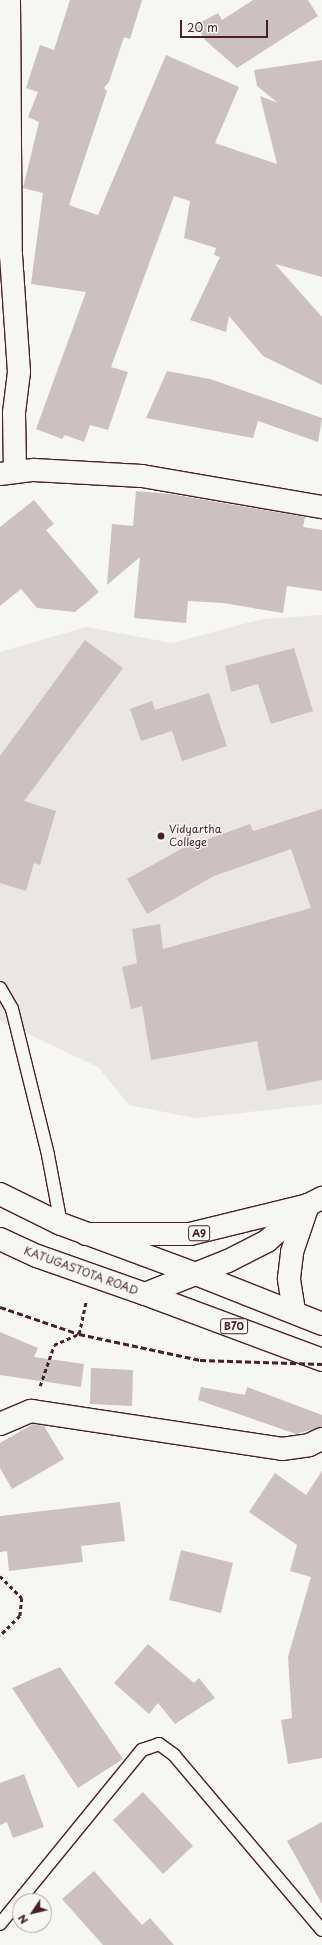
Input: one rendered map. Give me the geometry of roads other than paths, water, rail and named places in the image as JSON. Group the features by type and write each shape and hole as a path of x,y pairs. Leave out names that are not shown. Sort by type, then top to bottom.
{"main road":[{"path":"9,0 11,256 19,372 7,472 142,476 322,507"},
{"name":"A9","path":"0,1194 61,1224 86,1234 190,1234 315,1202"},
{"path":"294,1311 289,1278 292,1252 315,1202"},
{"name":"KATUGASTOTA ROAD","path":"0,1239 37,1256 145,1294 196,1274 267,1241 315,1202"},
{"path":"86,1234 294,1311 322,1324"},
{"name":"B70","path":"145,1294 322,1360"},
{"path":"0,1424 31,1411 282,1449 309,1445 322,1439"}],"lane":[{"path":"0,988 12,1009 48,1155 61,1224"},
{"path":"0,1924 142,1750 159,1744 174,1755 322,1930"}],"railway":[{"path":"0,1307 79,1334 200,1360 322,1364"}],"place":[{"name":"Vidyartha College","path":"161,836"}]}
